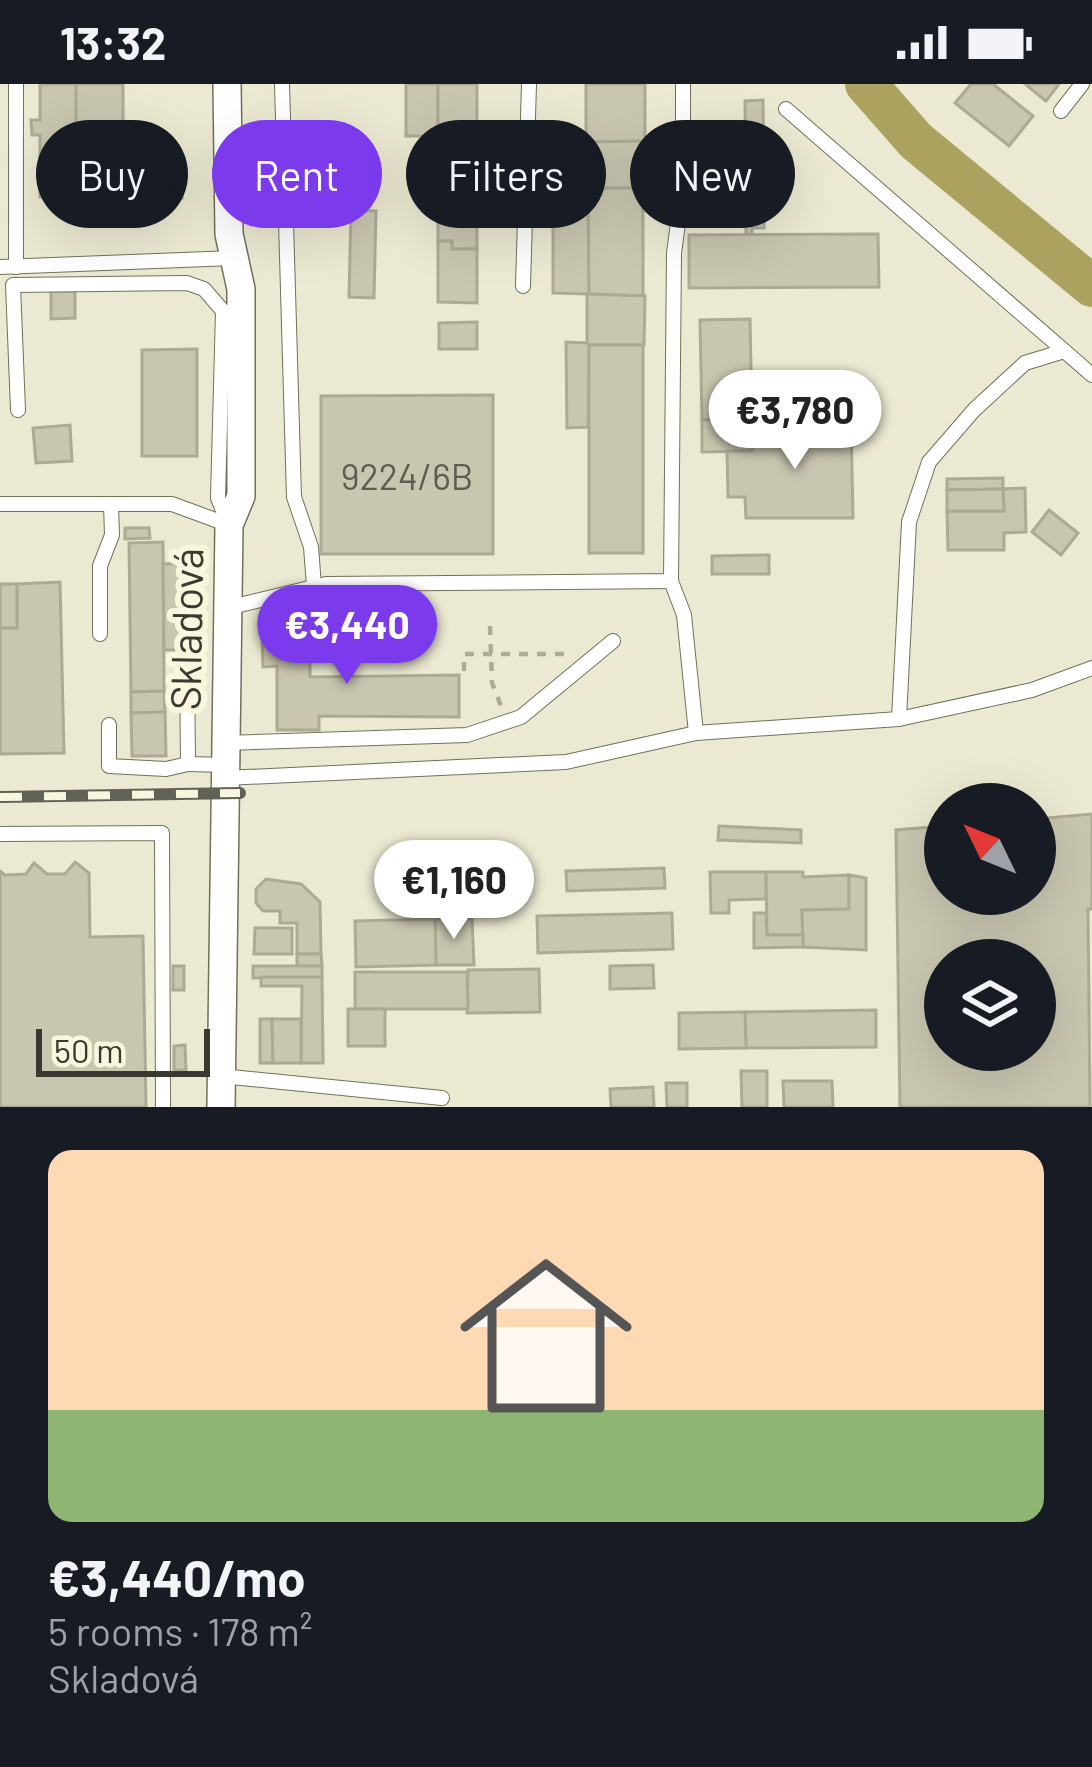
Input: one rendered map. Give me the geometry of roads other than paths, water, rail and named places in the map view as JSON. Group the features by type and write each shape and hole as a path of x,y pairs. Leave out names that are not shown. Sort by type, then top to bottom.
{"street":[{"name":"Skladová","path":"221,1107 229,525 241,496 241,289 229,234 227,84"}],"lane":[{"path":"16,84 8,267 234,258"},
{"path":"282,84 294,497 311,547 314,586"},
{"path":"523,286 529,84"},
{"path":"683,84 682,186 674,253 671,581 684,615 696,733"},
{"path":"1061,110 1082,84"},
{"path":"786,109 1092,375"},
{"path":"18,410 13,285 187,283 204,289 223,311 218,498 229,525"},
{"path":"899,719 909,522 929,462 974,410 1025,363 1064,351"},
{"path":"0,504 172,504 229,525"},
{"path":"100,634 100,566 112,535 111,504"},
{"path":"227,608 314,586 671,581"},
{"path":"225,762 467,735 521,717 613,640"},
{"path":"188,660 188,764"},
{"path":"109,725 109,766 566,762 696,733 899,719 1032,690 1092,668"},
{"path":"0,833 162,833 163,1107"},
{"path":"221,1076 442,1098"}],"waterway":[{"path":"866,84 916,141 1092,286"}],"railway":[{"path":"0,797 240,793"}]}
